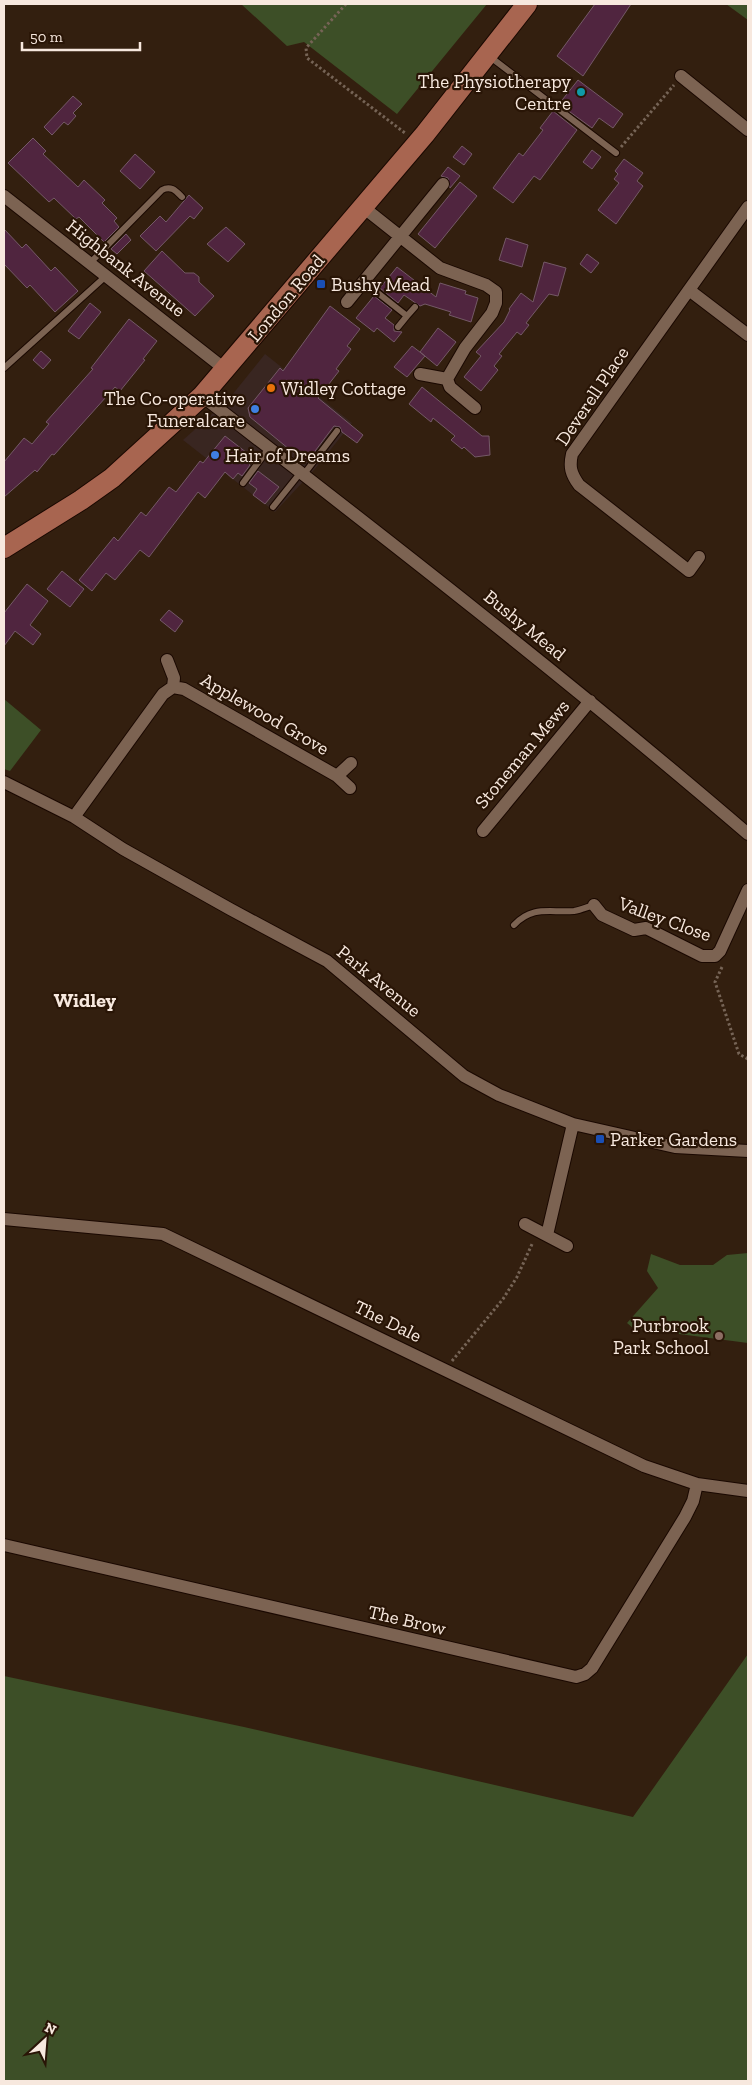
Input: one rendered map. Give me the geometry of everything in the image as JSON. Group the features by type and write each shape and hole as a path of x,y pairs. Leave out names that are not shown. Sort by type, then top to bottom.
{"main road":[{"name":"London Road","path":"4,548 82,500 112,478 202,396 418,142 527,4"}],"street":[{"path":"681,76 748,130"},
{"path":"346,302 443,184"},
{"name":"Highbank Avenue","path":"4,196 226,370"},
{"path":"363,207 440,268 486,284 496,292 496,303 492,312 465,348 447,379"},
{"name":"Deverell Place","path":"699,558 685,576 579,485 572,475 570,464 572,454 748,207"},
{"path":"689,290 748,335"},
{"path":"420,374 447,379"},
{"path":"447,379 450,387 475,408"},
{"name":"Bushy Mead","path":"202,396 457,593 590,701 748,834"},
{"name":"Applewood Grove","path":"167,660 174,678 173,687"},
{"name":"Applewood Grove","path":"74,817 163,694 173,687 184,689 337,776 350,788"},
{"name":"Stoneman Mews","path":"482,831 590,701"},
{"name":"Applewood Grove","path":"337,776 351,762"},
{"name":"Park Avenue","path":"4,782 74,817 123,849 181,882 328,961 464,1076 499,1095 573,1124 675,1147 748,1151"},
{"name":"Valley Close","path":"594,905 602,916 634,930 646,928 702,956 715,956 720,951 748,890"},
{"path":"543,1233 573,1124"},
{"name":"The Dale","path":"4,1219 163,1234 644,1466 697,1484 748,1491"},
{"path":"525,1224 567,1246"},
{"name":"The Brow","path":"4,1545 576,1677 585,1674 592,1668 685,1517 697,1484"}],"lane":[{"path":"488,55 616,153"},
{"path":"90,263 162,190 167,188 174,189 182,197"},
{"path":"4,368 106,276"},
{"path":"364,282 407,316"},
{"path":"398,327 415,306"},
{"path":"273,507 337,431"},
{"path":"243,483 270,448"},
{"path":"514,925 522,916 533,912 575,911 594,905"}],"path":[{"path":"346,4 306,48 308,58 379,116 418,142"},
{"path":"616,153 681,76"},
{"path":"715,956 722,968 715,982 739,1054 748,1059"},
{"path":"446,1369 503,1299 543,1233"}],"shaded area":[{"path":"265,354 352,423 314,470 275,512 183,440 228,400"}],"green space":[{"path":"241,4 487,4 397,114 304,42 287,46"},
{"path":"726,4 748,4 748,20"},
{"path":"4,699 41,730 10,771 4,769"},
{"name":"Purbrook Park School","path":"748,1253 748,1343 633,1328 627,1323 658,1288 647,1271 651,1254 680,1265 713,1265 727,1255"},
{"path":"748,1654 748,2081 4,2081 4,1676 244,1727 633,1817"}],"building":[{"path":"595,4 631,4 583,76 557,56"},
{"name":"The Physiotherapy Centre","path":"578,80 623,114 613,128 599,118 592,128 559,104"},
{"path":"73,96 82,104 73,113 76,116 68,125 64,122 52,135 44,127"},
{"path":"553,111 577,130 540,180 534,176 513,203 493,188 519,153 523,156 543,130 540,128"},
{"path":"33,138 46,151 43,154 78,187 84,180 105,200 102,203 117,218 114,221 119,227 104,242 79,217 76,219 54,198 49,202 8,163"},
{"path":"462,146 472,154 464,165 453,157"},
{"path":"592,150 601,157 592,169 583,162"},
{"path":"135,154 155,172 140,189 120,171"},
{"path":"624,159 643,173 637,181 643,186 616,224 598,210 619,183 614,179 618,174 615,171"},
{"path":"448,167 460,176 450,188 448,178 441,176"},
{"path":"460,182 477,196 435,248 418,234"},
{"path":"189,195 203,208 194,219 190,216 156,251 140,236 160,216 166,222"},
{"path":"226,227 245,244 228,262 207,244"},
{"path":"4,229 22,248 26,244 51,271 55,267 78,291 55,312 30,285 27,288 4,264"},
{"path":"126,234 131,240 117,254 111,249"},
{"path":"506,238 528,245 522,267 499,260"},
{"path":"162,251 185,273 194,273 199,277 199,282 214,296 195,316 144,271"},
{"path":"587,254 599,263 591,273 580,264"},
{"path":"544,262 566,268 558,296 549,294 526,323 529,325 521,335 517,332 499,354 502,356 494,366 498,370 481,391 464,377 481,356 476,352 504,322 509,309 521,293 533,302"},
{"path":"397,267 436,297 440,283 466,291 465,294 478,298 471,322 449,315 451,312 425,304 420,306 404,295 398,303 380,288"},
{"path":"374,296 392,310 385,318 394,325 394,331 402,332 394,342 377,328 374,332 356,318"},
{"path":"90,303 101,312 79,339 68,331"},
{"path":"330,306 360,329 347,346 351,349 336,369 339,371 318,398 363,435 357,443 342,432 340,427 334,426 306,463 250,417 248,408 280,368 283,371"},
{"path":"129,319 157,341 143,359 145,360 120,391 115,387 37,472 35,470 4,497 4,462 24,438 32,444 49,424 46,422 93,369 91,368"},
{"path":"438,328 456,342 437,366 420,352"},
{"path":"412,346 425,356 407,377 394,367"},
{"path":"41,351 51,360 43,369 33,360"},
{"path":"422,387 482,436 489,436 490,455 475,457 464,447 462,449 451,440 455,436 433,418 431,422 409,404"},
{"path":"225,436 251,456 247,462 250,465 242,476 238,473 233,479 225,472 205,498 198,492 149,557 140,550 115,580 106,573 92,591 79,580 114,537 118,541 141,512 146,516 169,487 176,492 200,461 203,463"},
{"path":"258,471 279,487 265,504 253,495 257,489 249,483"},
{"path":"62,571 84,589 70,607 47,589"},
{"path":"27,584 48,601 30,625 41,634 33,645 15,631 4,646 4,613"},
{"path":"169,610 183,621 175,632 160,620"}],"place":[{"name":"The Physiotherapy Centre","path":"581,92"},
{"name":"Bushy Mead","path":"321,284"},
{"name":"Widley Cottage","path":"271,388"},
{"name":"The Co-operative Funeralcare","path":"255,409"},
{"name":"Hair of Dreams","path":"215,455"},
{"name":"Parker Gardens","path":"600,1139"},
{"name":"Purbrook Park School","path":"719,1336"}],"district":[{"name":"Widley","path":"85,1000"}]}
